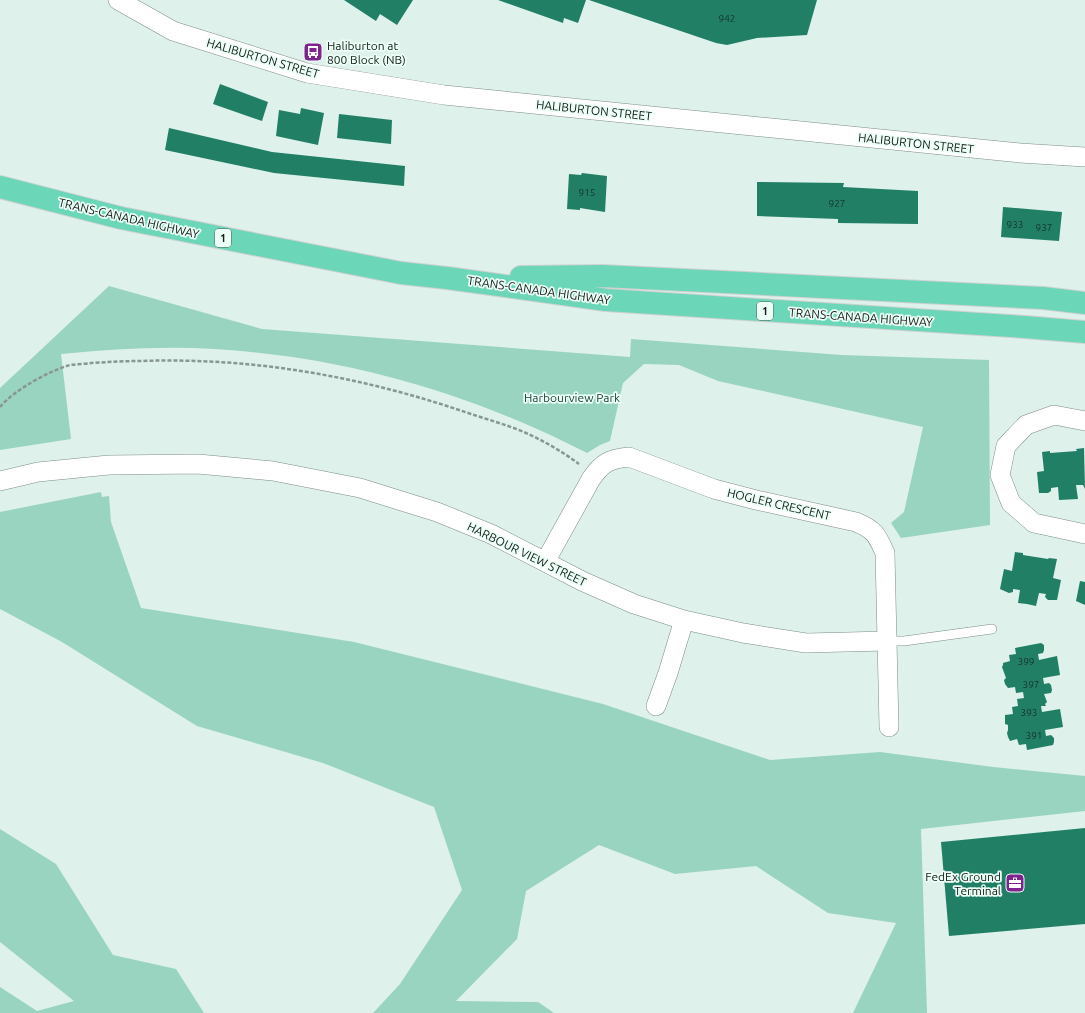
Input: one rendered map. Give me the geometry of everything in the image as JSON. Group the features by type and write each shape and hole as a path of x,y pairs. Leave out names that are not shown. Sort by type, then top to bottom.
{"highway":[{"name":"TRANS-CANADA HIGHWAY","path":"0,187 121,218 401,273 606,300 1085,332"},
{"name":"TRANS-CANADA HIGHWAY","path":"447,278 610,277 1043,298 1085,303"}],"street":[{"name":"HALIBURTON STREET","path":"118,0 172,31 315,74 444,95 1020,153 1085,157"},
{"path":"1085,421 1054,415 1026,425 1006,446 1000,474 1011,503 1034,523 1085,534"},
{"name":"HOGLER CRESCENT","path":"545,562 594,474 601,467 614,459 629,457 714,489 756,500 856,522 869,527 878,536 885,553 889,727"},
{"name":"HARBOUR VIEW STREET","path":"0,481 38,472 109,465 198,464 273,471 360,488 437,512 491,534 582,581 634,604 684,620 742,633 806,643 887,641"},
{"path":"656,706 684,620"}],"lane":[{"path":"887,641 904,641 992,629"}],"path":[{"path":"0,407 12,395 24,387 59,368 72,365 114,361 166,360 211,361 264,366 307,371 342,378 396,390 444,405 526,433 594,474"}],"green space":[{"name":"Harbourview Park","path":"109,286 262,329 630,357 631,339 842,355 989,360 990,525 901,538 891,523 904,512 923,427 718,381 679,365 644,364 623,383 610,441 587,453 543,432 453,396 360,370 312,360 264,353 196,348 138,348 61,354 71,439 0,450 0,388"},
{"path":"101,492 102,497 109,496 111,522 141,608 354,642 603,704 770,760 880,752 993,767 1085,776 1085,811 921,829 927,1013 853,1013 896,923 828,913 756,866 675,874 599,845 526,891 517,939 456,1001 538,1002 554,1013 373,1013 400,984 462,890 434,807 323,763 197,726 62,642 0,609 0,512"},
{"path":"0,829 56,864 113,955 176,969 204,1013 0,1013 0,987 37,1011 74,1001 0,942"}],"building":[{"path":"344,0 413,0 397,25 380,14 376,21"},
{"path":"498,0 586,0 578,23 564,18 563,23"},
{"path":"589,0 817,0 807,35 757,38 727,45 716,43"},
{"path":"220,84 268,102 262,121 213,104"},
{"path":"301,108 324,113 318,145 276,136 279,110 300,114"},
{"path":"339,114 392,120 391,144 337,138"},
{"path":"169,128 272,152 405,166 404,186 274,173 165,150"},
{"path":"582,173 607,176 605,212 580,208 580,210 567,209 569,174 581,175"},
{"path":"757,182 844,183 843,187 918,191 918,224 838,223 838,219 757,216"},
{"path":"1003,207 1062,212 1059,241 1001,237"},
{"path":"1084,448 1085,489 1083,485 1076,485 1078,499 1059,500 1058,487 1051,488 1051,491 1048,493 1039,493 1037,472 1044,471 1042,452 1050,451 1050,453 1077,451 1076,449"},
{"path":"1015,552 1023,553 1023,555 1057,559 1053,578 1061,580 1057,600 1048,600 1045,597 1046,594 1039,593 1036,606 1018,603 1020,590 1013,589 1013,592 1009,593 1000,589 1004,569 1012,571"},
{"path":"1080,581 1085,582 1085,605 1076,601"},
{"path":"1041,643 1044,645 1044,650 1043,653 1038,654 1039,660 1057,656 1060,675 1043,678 1044,684 1049,683 1052,690 1051,693 1044,694 1047,702 1045,704 1046,706 1041,706 1042,712 1060,709 1063,727 1045,730 1046,736 1051,735 1054,738 1053,745 1027,750 1026,744 1019,745 1017,739 1010,741 1008,737 1008,725 1005,724 1005,715 1013,714 1012,707 1018,706 1017,699 1024,698 1023,692 1016,693 1015,687 1008,688 1005,684 1004,680 1006,678 1002,667 1003,663 1010,661 1009,655 1016,654 1015,648"},
{"name":"FedEx Ground Terminal","path":"1085,828 1085,924 949,936 941,842"}],"place":[{"name":"Haliburton at 800 Block (NB)","path":"313,52"},
{"name":"FedEx Ground Terminal","path":"1015,883"}]}
